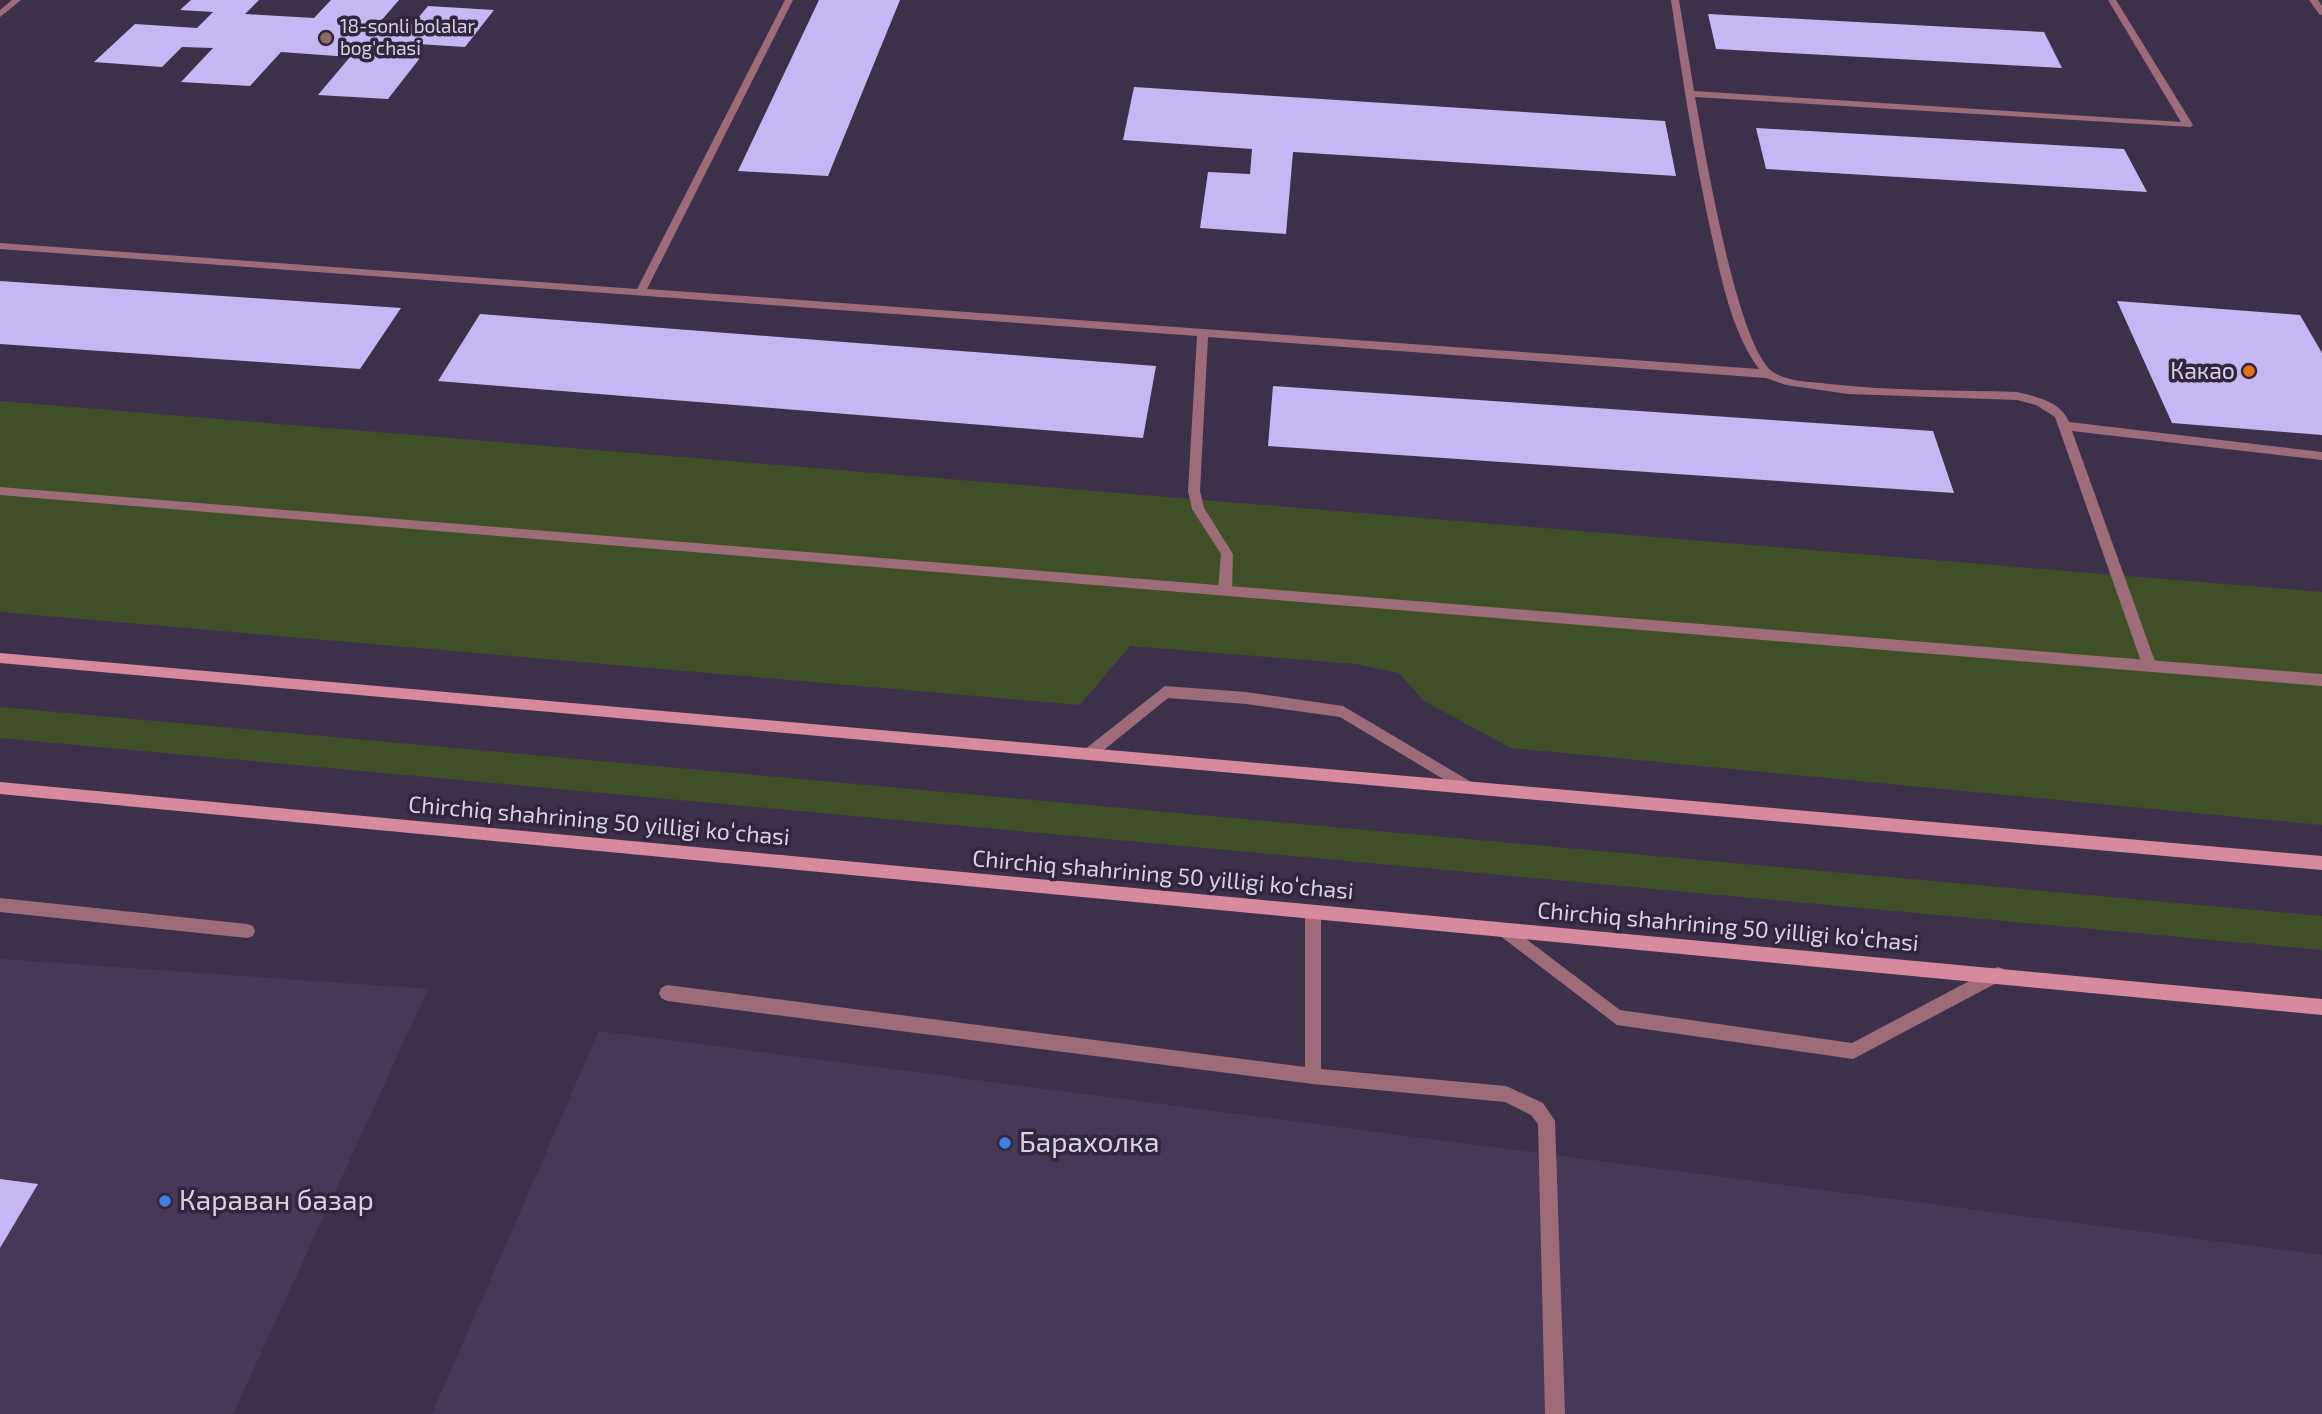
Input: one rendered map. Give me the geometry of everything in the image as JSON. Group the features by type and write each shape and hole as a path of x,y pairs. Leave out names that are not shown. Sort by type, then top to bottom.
{"main road":[{"path":"0,658 2322,863"},
{"name":"Chirchiq shahrining 50 yilligi koʻchasi","path":"0,788 1998,974 2322,1007"}],"street":[{"path":"0,14 17,0"},
{"path":"640,293 789,0"},
{"path":"1675,0 1690,94 1727,285 1749,348 1768,374"},
{"path":"1690,94 2188,125 2112,0"},
{"path":"2313,0 2322,12"},
{"path":"0,246 1768,374 1821,388 2017,396 2040,402 2060,415 2150,667"},
{"path":"1203,333 1194,491 1198,509 1227,554 1226,590"},
{"path":"2064,426 2322,456"},
{"path":"0,491 2322,680"},
{"path":"1089,754 1165,692 1246,698 1343,712 1468,787"},
{"path":"0,905 247,931"},
{"path":"1313,912 1313,1076"},
{"path":"1505,930 1617,1017 1853,1051 1998,974"},
{"path":"667,993 1313,1076 1506,1094 1537,1109 1546,1121 1555,1414"}],"shaded area":[{"name":"Караван базар","path":"0,959 428,989 233,1414 0,1414"},
{"name":"Барахолка","path":"599,1031 2322,1255 2322,1414 432,1414"}],"green space":[{"path":"0,401 2322,592 2322,825 1511,748 1424,701 1399,673 1356,664 1130,646 1080,705 0,612"},
{"path":"0,707 2322,916 2322,950 0,738"}],"building":[{"path":"191,0 259,0 245,14 314,18 331,0 399,0 380,22 413,24 428,6 494,10 465,47 401,43 390,56 420,58 388,99 318,95 350,57 281,52 250,86 181,82 213,48 182,47 162,67 94,62 135,24 197,28 213,12 180,10"},
{"path":"819,0 900,0 828,176 738,171"},
{"path":"1708,14 2044,32 2062,68 1716,49"},
{"path":"1134,87 1665,121 1676,176 1293,152 1286,234 1200,228 1208,172 1250,174 1252,149 1123,140"},
{"path":"1756,128 2124,149 2147,192 1766,169"},
{"path":"0,281 401,308 360,369 0,344"},
{"path":"2117,301 2300,315 2322,353 2322,435 2172,423"},
{"path":"480,314 1156,366 1143,438 438,381"},
{"path":"1273,386 1933,431 1954,493 1268,446"},
{"path":"0,1179 38,1184 0,1248"}],"place":[{"name":"18-sonli bolalar bog'chasi","path":"326,38"},
{"name":"Какао","path":"2249,371"},
{"name":"Барахолка","path":"1005,1143"},
{"name":"Караван базар","path":"165,1201"}]}
